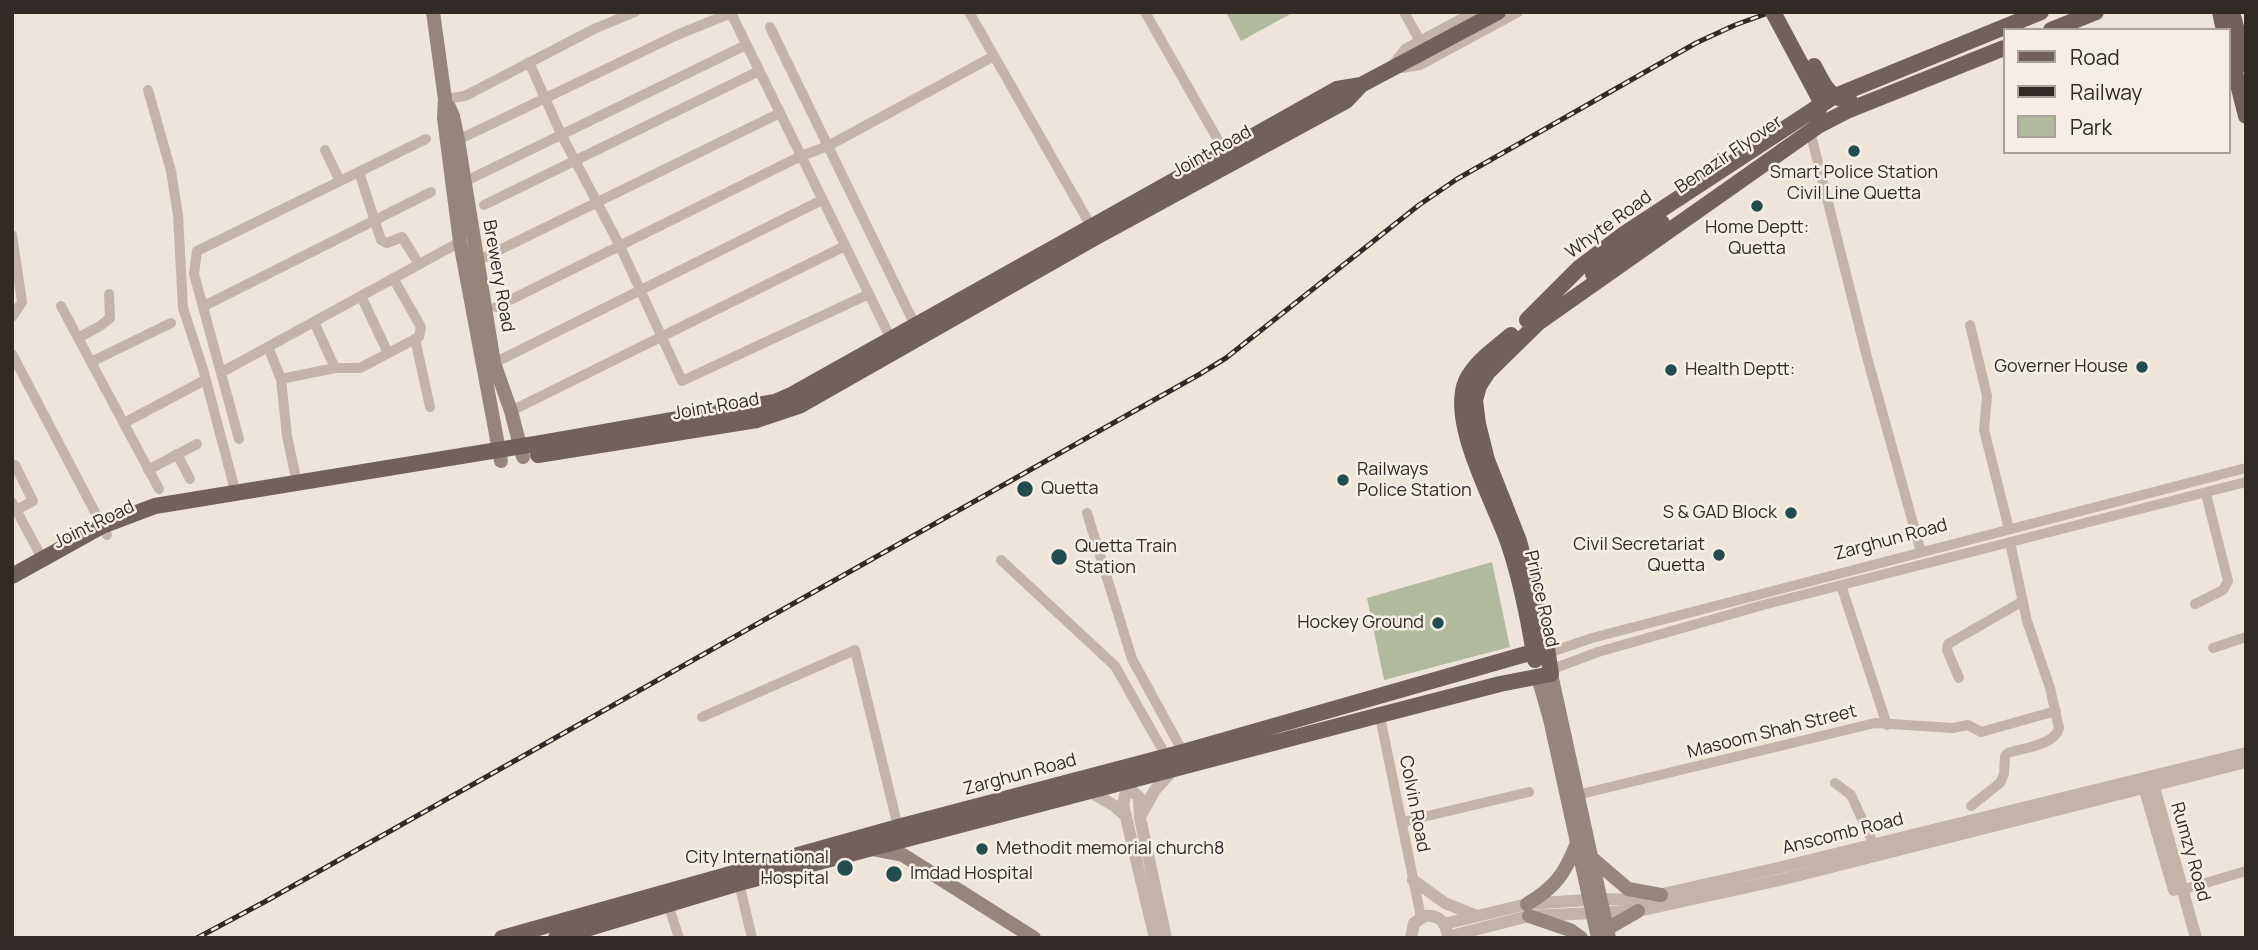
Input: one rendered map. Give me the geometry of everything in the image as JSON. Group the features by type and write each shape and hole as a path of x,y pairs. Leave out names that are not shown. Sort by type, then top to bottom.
{"main road":[{"name":"Brewery Road","path":"433,12 460,242 500,456"},
{"name":"Joint Road","path":"522,452 757,420 789,411 1096,237 1338,89 1361,85 1498,12"},
{"path":"1773,12 1819,98 1814,125"},
{"path":"1783,12 1827,90 1835,98 1850,101"},
{"name":"Whyte Road","path":"1551,307 1579,268 1625,234 1833,97 2041,12"},
{"path":"2028,28 2066,12"},
{"path":"2056,28 2096,12"},
{"path":"2232,12 2246,65"},
{"name":"Benazir Flyover","path":"1594,272 1623,250 1850,101 2002,38"},
{"path":"1551,307 1814,125 2002,49"},
{"path":"2230,53 2246,116"},
{"name":"Brewery Road","path":"445,99 453,116 458,140 494,363 522,452"},
{"name":"Joint Road","path":"12,588 105,531 172,513 238,505 765,405 793,394 1091,226 1228,157"},
{"name":"Whyte Road","path":"1551,307 1594,272"},
{"name":"Prince Road","path":"1551,307 1478,365 1466,380 1462,396 1465,423 1475,464 1509,545 1543,651 1550,719 1577,843 1605,935"},
{"name":"Joint Road","path":"12,576 155,506 297,483 500,456"},
{"name":"Zarghun Road","path":"556,938 586,934 668,904 739,883 1091,792 1174,760 1375,698 1543,651"},
{"name":"Prince Road","path":"1546,674 1592,858 1597,906"},
{"name":"Zarghun Road","path":"502,938 898,827 1546,674"},
{"path":"1577,843 1568,866 1557,882 1528,910 1581,938"},
{"path":"872,849 902,855 1034,938"},
{"path":"1592,858 1628,889 1661,895"},
{"path":"1605,935 1638,911"}],"street":[{"path":"445,99 465,96 594,29 635,12"},
{"path":"969,12 1091,226"},
{"path":"1145,12 1228,157"},
{"path":"1404,12 1420,41"},
{"path":"1387,71 1405,50 1474,12"},
{"path":"1387,71 1420,65 1518,12"},
{"path":"458,140 677,35 729,13 891,339"},
{"path":"771,27 915,326"},
{"path":"464,182 746,45"},
{"path":"496,307 801,156 828,146 994,55"},
{"path":"528,62 561,135 620,246 682,381 869,294"},
{"path":"484,205 759,71"},
{"path":"148,90 171,171 178,215 183,308 236,494"},
{"path":"485,257 780,113"},
{"path":"1814,125 1867,357 1921,552"},
{"path":"239,439 194,274 197,251 426,139"},
{"path":"325,150 340,181"},
{"path":"359,172 374,223 384,243 402,237 419,264"},
{"path":"204,306 374,223 431,192"},
{"path":"494,363 822,200"},
{"path":"12,235 22,302 13,315"},
{"path":"222,372 460,242"},
{"path":"511,411 845,246"},
{"path":"281,379 335,368 360,368 415,339 421,332 421,327 394,278"},
{"path":"78,338 110,318 109,294"},
{"path":"361,296 388,353"},
{"path":"61,306 159,489"},
{"path":"314,321 335,368"},
{"path":"91,362 171,323"},
{"path":"1970,326 1987,396 1984,430 2009,529"},
{"path":"415,339 430,407"},
{"path":"268,347 281,379 287,436 297,483"},
{"path":"12,354 105,531"},
{"path":"124,423 205,380"},
{"path":"148,470 197,444"},
{"path":"177,454 190,479"},
{"path":"15,465 33,501 14,508 43,560"},
{"name":"Zarghun Road","path":"1543,651 2246,468"},
{"name":"Zarghun Road","path":"1546,674 1598,652 1841,584 2246,482"},
{"path":"2195,604 2223,590 2228,581 2206,494"},
{"path":"1087,513 1132,659 1174,760"},
{"path":"1971,806 2000,783 2004,774 2005,756 2008,753 2052,739 2058,734 2059,721 2023,601 2010,542"},
{"path":"1001,560 1115,666 1174,760"},
{"path":"1841,584 1887,725"},
{"path":"1959,678 1947,650 1948,644 2023,601"},
{"path":"2213,648 2246,637"},
{"path":"702,717 855,650 898,827"},
{"name":"Colvin Road","path":"1375,698 1421,917"},
{"name":"Masoom Shah Street","path":"1577,795 1875,723 1953,728 1968,725 1982,732 2056,711"},
{"name":"Anscomb Road","path":"1597,906 1638,911 1831,868 2246,753"},
{"path":"1140,818 1174,760"},
{"name":"Anscomb Road","path":"1446,933 1477,916 1597,906 1661,895 2147,782 2246,762"},
{"name":"Rumzy Road","path":"2147,782 2196,938"},
{"name":"Rumzy Road","path":"2147,782 2188,938"},
{"path":"1835,783 1851,796 1874,845"},
{"path":"1091,792 1126,816"},
{"path":"1155,938 1123,797 1132,792 1139,797 1140,818 1166,938"},
{"path":"1402,822 1529,792"},
{"path":"2182,890 2246,871"},
{"path":"1413,880 1445,903 1477,916"},
{"path":"739,883 752,938"},
{"path":"668,904 679,938"},
{"name":"Anscomb Road","path":"1446,933 1487,926 1528,910"},
{"path":"1408,936 1414,923 1421,917 1434,916 1446,933"},
{"path":"1476,938 1487,926"}],"green space":[{"path":"1226,12 1294,12 1241,41"},
{"name":"Hockey Ground","path":"1492,562 1510,647 1384,680 1367,598"}],"railway":[{"path":"197,938 1200,374 1226,358 1419,205 1457,179 1696,43 1771,12"}],"place":[{"name":"Smart Police Station Civil Line Quetta","path":"1854,151"},
{"name":"Home Deptt: Quetta","path":"1757,206"},
{"name":"Governer House","path":"2142,367"},
{"name":"Health Deptt:","path":"1671,370"},
{"name":"Railways Police Station","path":"1343,480"},
{"name":"Quetta","path":"1025,489"},
{"name":"S & GAD Block","path":"1791,513"},
{"name":"Civil Secretariat Quetta","path":"1719,555"},
{"name":"Quetta Train Station","path":"1059,557"},
{"name":"Hockey Ground","path":"1438,623"},
{"name":"Methodit memorial church8","path":"982,849"},
{"name":"City International Hospital","path":"845,868"},
{"name":"Imdad Hospital","path":"894,874"}]}
